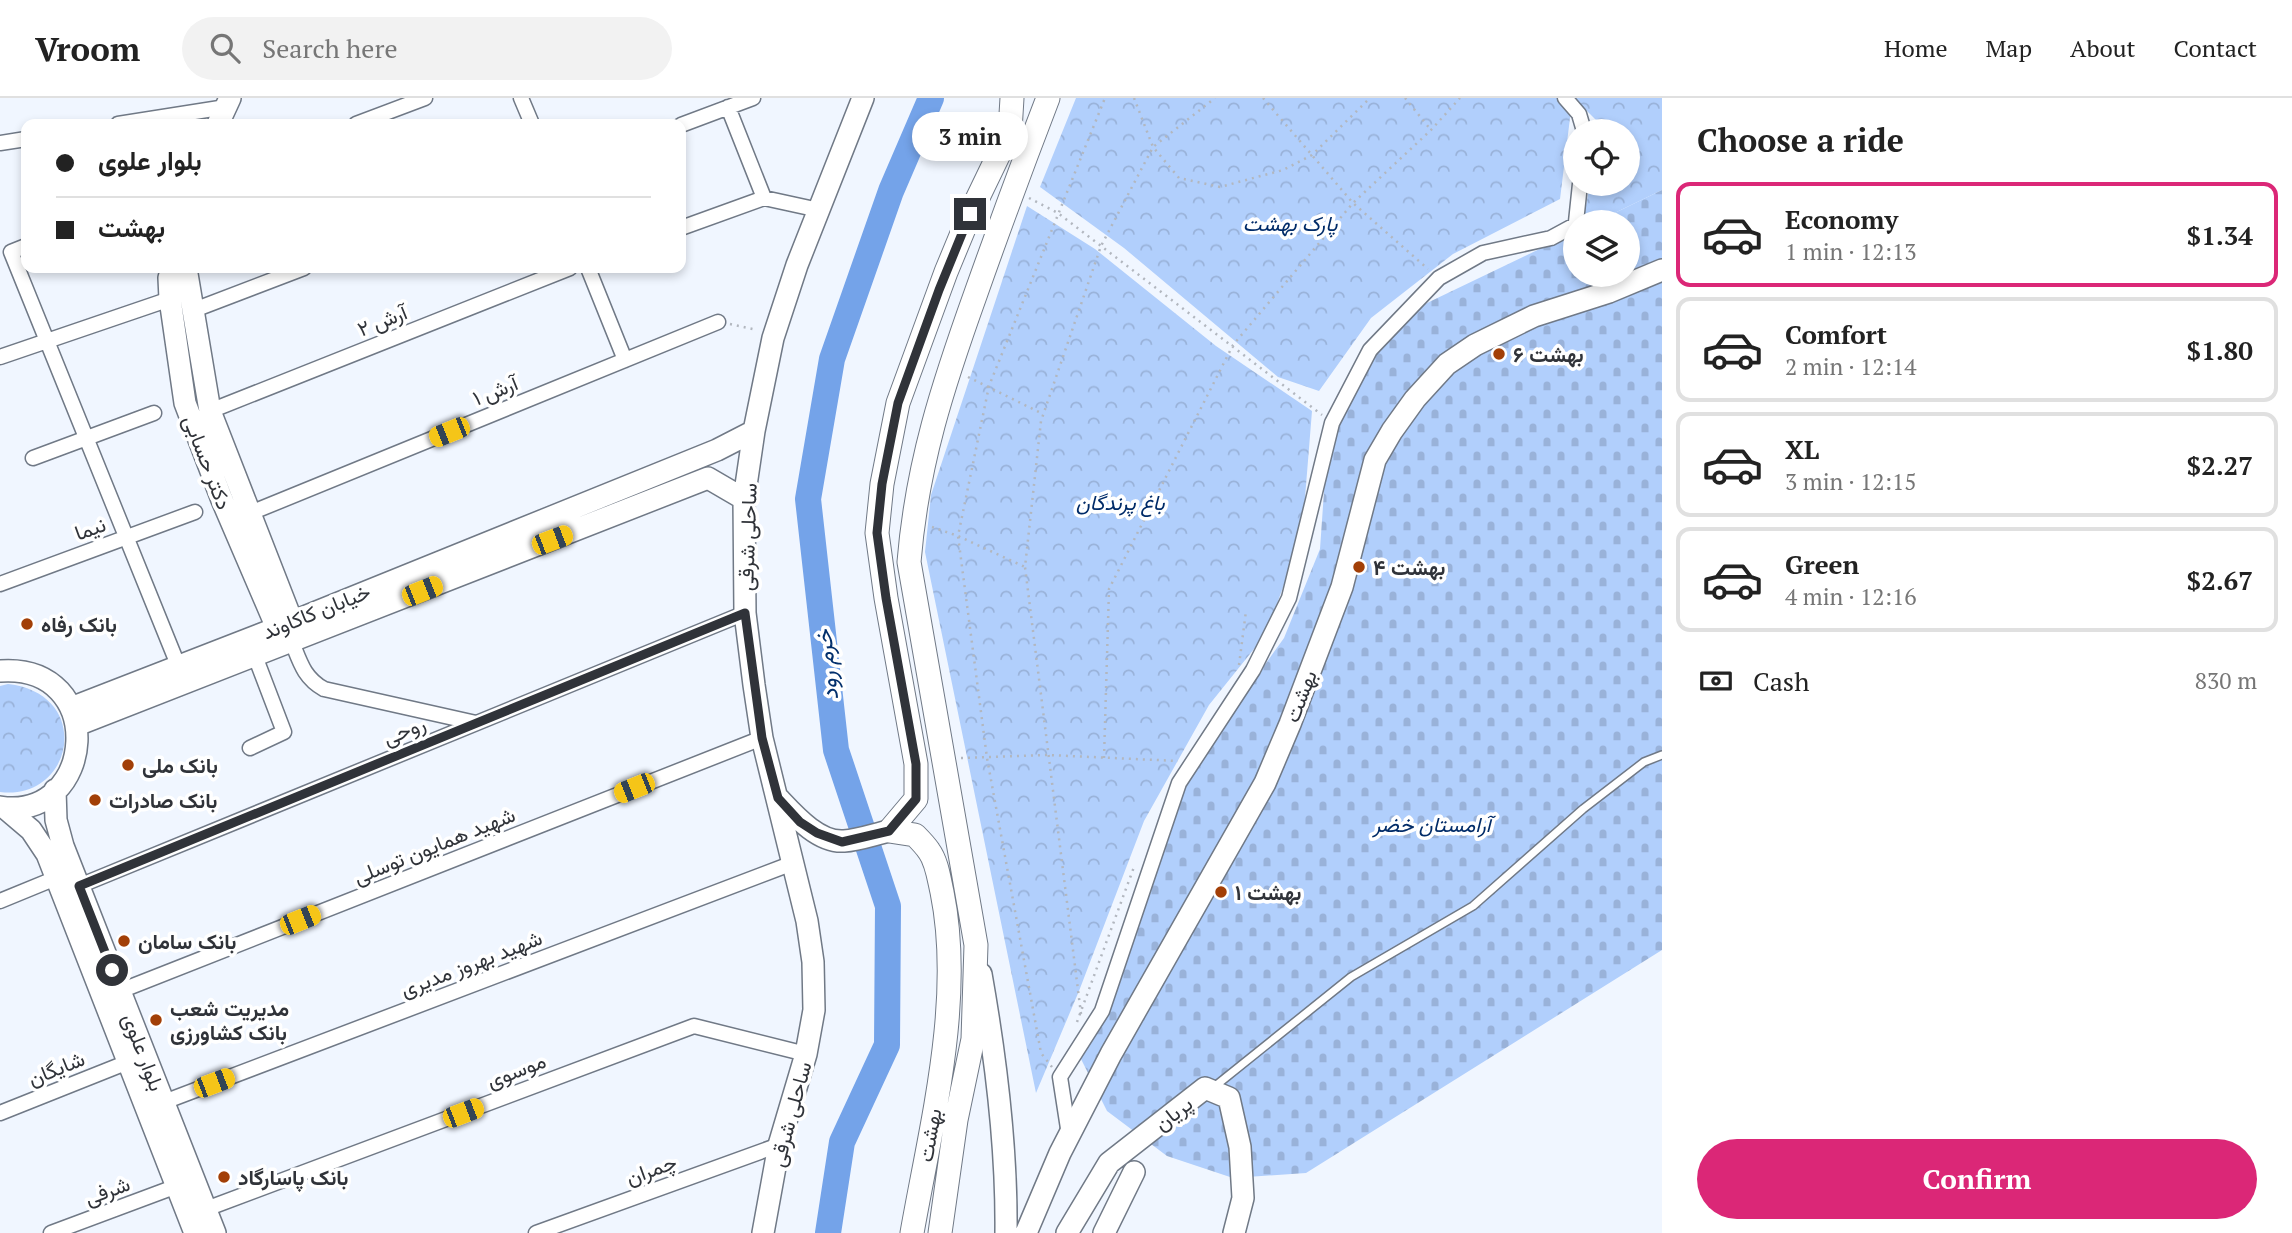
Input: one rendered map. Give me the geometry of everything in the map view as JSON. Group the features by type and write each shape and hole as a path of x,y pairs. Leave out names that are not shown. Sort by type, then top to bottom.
{"main road":[{"name":"ساحلی شرقی","path":"763,1233 779,1145 806,1054 814,1010 813,962 807,921 762,738 745,613 744,499 754,431 773,338 863,98"},
{"path":"1012,98 1012,190"},
{"name":"بهشت","path":"940,1233 956,1120 973,1039 976,945 909,562 912,522 921,469 940,395 1012,190 1048,98"},
{"path":"778,798 800,822 817,833 842,842 881,833 916,799 916,764 877,533 882,484 898,403 946,272 970,214 1010,131"},
{"name":"بهشت","path":"1026,1233 1069,1135 1111,1054 1265,783 1342,587 1375,460 1392,431 1415,399 1447,364 1475,345 1534,316 1609,292 1662,270"},
{"name":"دکتر حسابی","path":"170,273 170,299 185,403 222,500 287,630"},
{"name":"دکتر حسابی","path":"187,273 210,411 287,630"},
{"name":"خیابان کاکاوند","path":"74,716 255,656 287,630 754,431"},
{"path":"702,455 710,456 715,463 716,470 708,478 744,499"},
{"name":"خیابان کاکاوند","path":"74,716 178,665 287,630 708,478"},
{"path":"886,598 909,562"},
{"path":"2,807 31,803 55,790 67,777 75,760 78,743 74,716 61,693 48,681 5,666"},
{"name":"بلوار علوی","path":"55,790 56,820 79,886 215,1233"},
{"name":"بلوار علوی","path":"2,807 31,830 47,854 195,1233"},
{"name":"بهشت","path":"881,833 915,835 931,852 947,918 950,993 945,1039 912,1233"},
{"path":"976,945 995,1058 1006,1233"},
{"name":"پریان","path":"1067,1233 1109,1163 1205,1088 1229,1098 1240,1147 1242,1198 1234,1233"},
{"path":"1104,1233 1134,1172"}],"street":[{"path":"369,119 425,98"},
{"path":"522,98 530,119"},
{"path":"686,123 753,98"},
{"path":"1564,98 1580,119"},
{"path":"728,107 764,198"},
{"path":"156,119 225,110"},
{"path":"0,143 21,140"},
{"path":"686,226 764,198 819,210"},
{"path":"1069,1135 1060,1077 1102,1011 1179,783 1253,670 1289,598 1332,424 1370,351 1439,278 1483,253 1551,238 1563,231"},
{"path":"21,248 11,252 178,665"},
{"path":"194,310 291,273"},
{"name":"آرش ۲","path":"210,411 557,273"},
{"path":"591,273 625,360"},
{"path":"0,357 170,299"},
{"name":"آرش ۱","path":"248,514 718,322"},
{"path":"33,458 154,413"},
{"name":"نیما","path":"0,584 195,512"},
{"name":"روحی","path":"79,886 745,613"},
{"name":"دکتر حسابی","path":"287,630 306,675 324,689 476,723"},
{"path":"250,748 284,733 255,656"},
{"name":"شهید همایون توسلی","path":"120,991 762,738"},
{"name":"شهید بهروز مدیری","path":"164,1102 793,863"},
{"path":"0,901 56,878"},
{"name":"موسوی","path":"206,1209 694,1026 806,1054"},
{"name":"شایگان","path":"0,1113 128,1062"},
{"name":"چمران","path":"536,1233 779,1145"},
{"name":"شرفی","path":"51,1233 177,1186"}],"lane":[{"path":"1210,1090 1351,977 1473,906 1583,809 1644,762 1662,755"}],"path":[{"path":"1060,1077 1041,1054 988,758 958,536 989,386 1105,98"},
{"path":"1134,98 1153,147 1180,178 1220,187 1283,170 1312,155 1370,98"},
{"path":"1081,1014 1025,567 1043,414 1101,246 1153,147 1215,98"},
{"path":"1263,98 1353,203 1439,278"},
{"path":"1405,98 1431,130"},
{"path":"1104,758 1109,589 1233,345 1353,203 1431,130 1460,98"},
{"path":"1012,190 1058,213 1233,345 1332,424"},
{"path":"718,322 750,327 773,338"},
{"path":"949,369 1043,414"},
{"path":"921,523 958,536 1025,567"},
{"path":"943,759 1048,755 1178,761"},
{"path":"1076,1024 1137,860"}],"green space":[{"name":"پارک بهشت","path":"1076,98 1560,98 1571,110 1570,119 1563,119 1560,199 1453,254 1371,318 1319,391 1278,377 1124,248 1040,187"},
{"path":"1574,98 1662,98 1662,190 1621,210 1585,210 1588,196 1640,196 1640,119 1595,119"},
{"name":"آرامستان خضر","path":"1662,190 1662,950 1306,1173 1233,1178 1167,1156 1107,1111 1078,1053 1193,765 1284,638 1320,549 1329,420 1402,315 1563,238 1563,287 1640,287 1640,210 1621,210"},
{"name":"باغ پرندگان","path":"1027,206 1095,249 1216,346 1312,411 1302,535 1266,634 1209,705 1144,821 1079,991 1036,1093 925,552 931,495"},
{"path":"8,684 35,692 53,706 63,725 64,745 58,764 45,780 25,790 0,792 0,686"}],"waterway":[{"name":"خرم رود","path":"828,1233 842,1142 887,1045 888,906 836,750 808,499 832,359 891,191 931,98"}],"place":[{"name":"بهشت ۶","path":"1499,354"},
{"name":"بهشت ۴","path":"1359,567"},
{"name":"بانک رفاه","path":"27,624"},
{"name":"بانک ملی","path":"128,765"},
{"name":"بانک صادرات","path":"95,800"},
{"name":"بهشت ۱","path":"1221,892"},
{"name":"بانک سامان","path":"124,941"},
{"name":"مدیریت شعب بانک کشاورزی","path":"156,1020"},
{"name":"بانک پاسارگاد","path":"224,1177"}],"route":[{"path":"112,970 79,886 745,613 762,738 778,798 800,822 817,833 842,842 889,831 916,799 916,764 877,533 882,484 898,403 925,326 970,214"}]}
